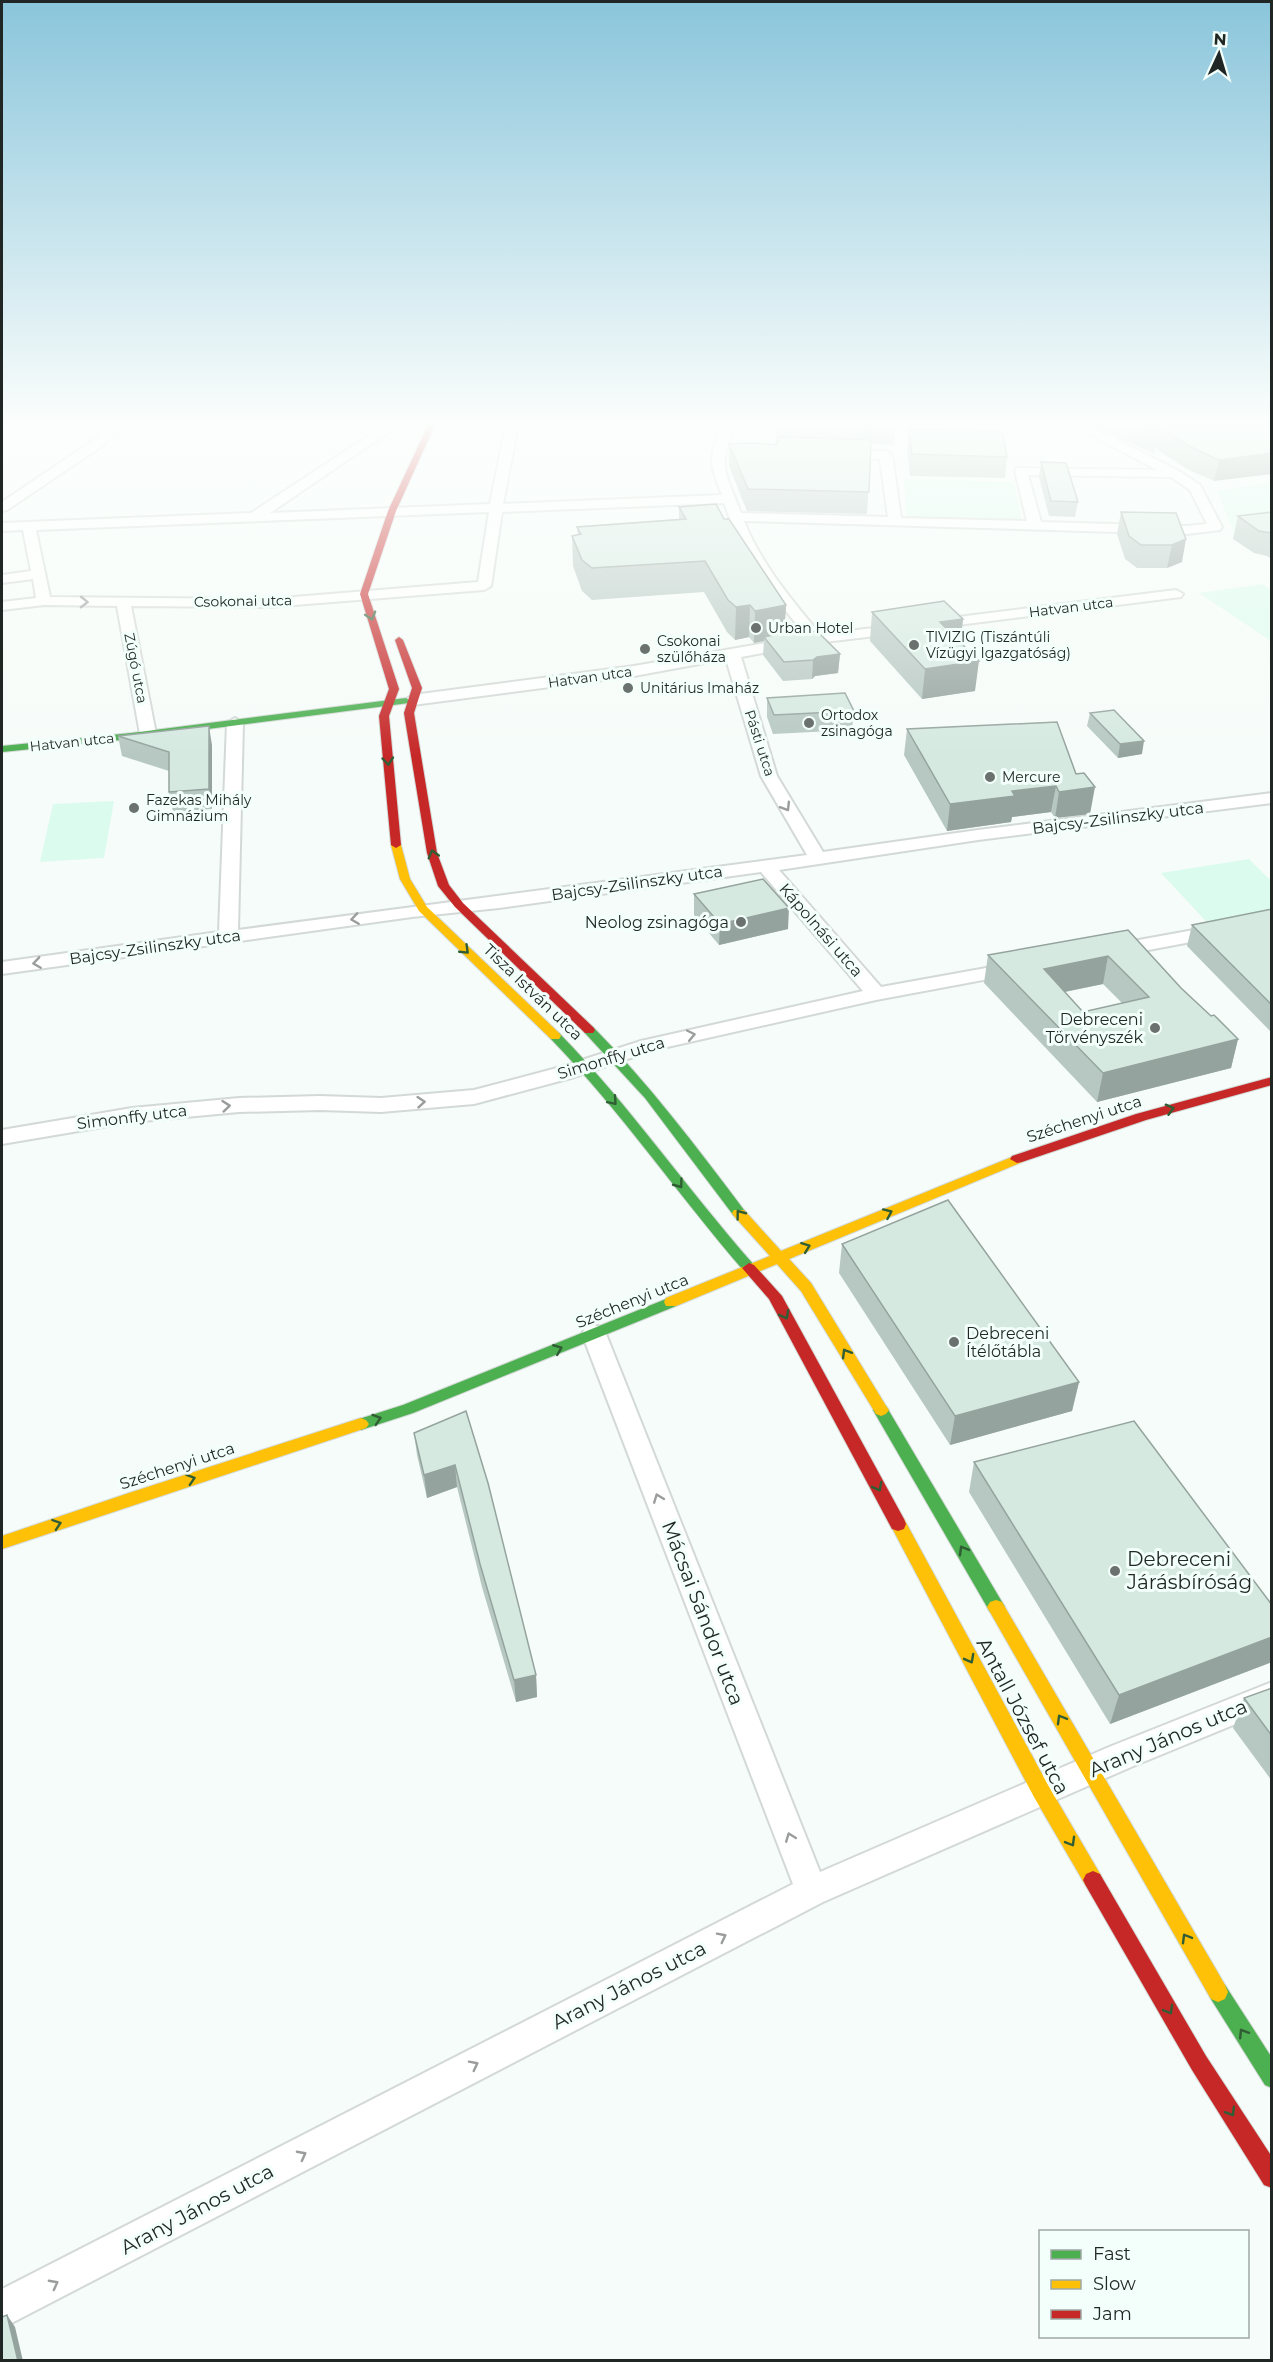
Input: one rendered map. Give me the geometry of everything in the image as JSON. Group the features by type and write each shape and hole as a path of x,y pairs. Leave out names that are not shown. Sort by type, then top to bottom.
{"street":[{"path":"31,535 44,601"},
{"path":"364,594 389,535"},
{"path":"396,544 397,535"},
{"name":"Csokonai utca","path":"2,606 44,601 269,603 364,594 383,599 484,586 492,535"},
{"path":"743,535 778,592 816,639"},
{"path":"2,579 39,574"},
{"path":"383,599 386,577"},
{"name":"Tisza István utca","path":"364,594 394,689 384,716 397,857 409,889 423,909 583,1065 644,1137 714,1230 750,1269"},
{"name":"Hatvan utca","path":"2,749 148,734 413,700 622,672 816,639 1176,594"},
{"name":"Zúgó utca","path":"123,602 148,734"},
{"name":"Tisza István utca","path":"393,625 417,688 409,713 432,853 444,886 459,905 614,1054 663,1111 744,1220 777,1258"},
{"name":"Pásti utca","path":"732,654 769,776 818,858"},
{"path":"228,938 235,723"},
{"name":"Bajcsy-Zsilinszky utca","path":"2,968 423,909 766,866 978,835 1272,798"},
{"name":"Kápolnási utca","path":"766,866 876,993"},
{"path":"1088,955 1216,932"},
{"name":"Simonffy utca","path":"2,1137 132,1115 239,1105 320,1103 381,1105 474,1097 648,1045 876,993 1029,966"},
{"name":"Széchenyi utca","path":"2,1543 135,1497 408,1409 1036,1151 1141,1117 1272,1081"},
{"name":"Antall József utca","path":"777,1258 806,1287 909,1456 1215,1988 1272,2078"},
{"name":"Antall József utca","path":"750,1269 775,1296 1041,1791 1199,2063 1272,2177"},
{"name":"Mácsai Sándor utca","path":"594,1334 812,1891"},
{"name":"Arany János utca","path":"2,2309 812,1891 1090,1770 1272,1695"}],"green space":[{"path":"1238,535 1267,535 1246,541"},
{"path":"1263,584 1271,590 1271,641 1199,593"},
{"path":"114,801 104,858 40,862 53,804"},
{"path":"1249,859 1271,881 1271,921 1216,932 1161,873"}],"building":[{"path":"740,535 786,605 755,611 750,605 736,607 728,600 705,561 592,568 582,560 572,536"},
{"path":"1185,535 1186,539 1172,545 1141,545 1129,536"},
{"path":"944,601 963,619 940,622 979,661 925,669 872,612"},
{"path":"793,631 795,634 817,631 840,654 817,657 813,660 784,662 764,637"},
{"path":"845,693 854,711 774,715 767,698"},
{"path":"1114,710 1144,741 1120,744 1090,713"},
{"path":"1057,722 1076,774 1084,773 1095,787 1059,792 1056,786 1012,791 1015,796 950,804 907,729"},
{"path":"209,726 209,789 169,792 169,752 118,736"},
{"path":"763,879 789,908 720,924 694,894"},
{"path":"1272,909 1272,1005 1192,925"},
{"path":"1128,930 1181,988 1211,1016 1214,1015 1238,1039 1103,1073 988,955","holes":["1108,956 1149,997 1083,1012 1044,969"]},
{"name":"Debreceni Ítélőtábla","path":"948,1200 1079,1382 955,1416 842,1244"},
{"path":"466,1411 488,1483 536,1675 514,1680 480,1564 455,1465 424,1475 414,1433"},
{"name":"Debreceni Járásbíróság","path":"1134,1421 1272,1605 1272,1637 1119,1695 974,1462"},
{"path":"1272,1688 1272,1736 1244,1698"},
{"path":"7,2315 18,2361 2,2361 2,2317"}],"traffic: fast":[{"path":"2,749 131,736 406,701"},
{"path":"589,1030 649,1095 739,1213"},
{"path":"555,1036 607,1092 700,1211 749,1268"},
{"path":"361,1424 408,1409 671,1302"},
{"path":"881,1410 996,1607"},
{"path":"1218,1992 1272,2078"}],"traffic: slow":[{"path":"396,845 405,879 423,909 555,1036"},
{"path":"671,1302 1017,1159"},
{"path":"739,1213 806,1287 881,1410"},
{"path":"2,1543 135,1497 361,1424"},
{"path":"898,1524 1041,1791 1093,1880"},
{"path":"996,1607 1218,1992"}],"traffic: jam":[{"path":"384,535 364,594 394,689 384,716 396,845"},
{"path":"399,640 417,688 409,713 432,853 444,886 459,905 589,1030"},
{"path":"1017,1159 1141,1117 1272,1081"},
{"path":"749,1268 775,1296 898,1524"},
{"path":"1093,1880 1199,2063 1272,2177"}],"place":[{"name":"Urban Hotel","path":"756,628"},
{"name":"TIVIZIG (Tiszántúli Vízügyi Igazgatóság)","path":"914,645"},
{"name":"Csokonai szülőháza","path":"645,649"},
{"name":"Unitárius Imaház","path":"628,688"},
{"name":"Ortodox zsinagóga","path":"809,723"},
{"name":"Mercure","path":"990,777"},
{"name":"Fazekas Mihály Gimnázium","path":"134,808"},
{"name":"Neolog zsinagóga","path":"741,922"},
{"name":"Debreceni Törvényszék","path":"1155,1028"},
{"name":"Debreceni Ítélőtábla","path":"954,1342"},
{"name":"Debreceni Járásbíróság","path":"1115,1571"}]}
